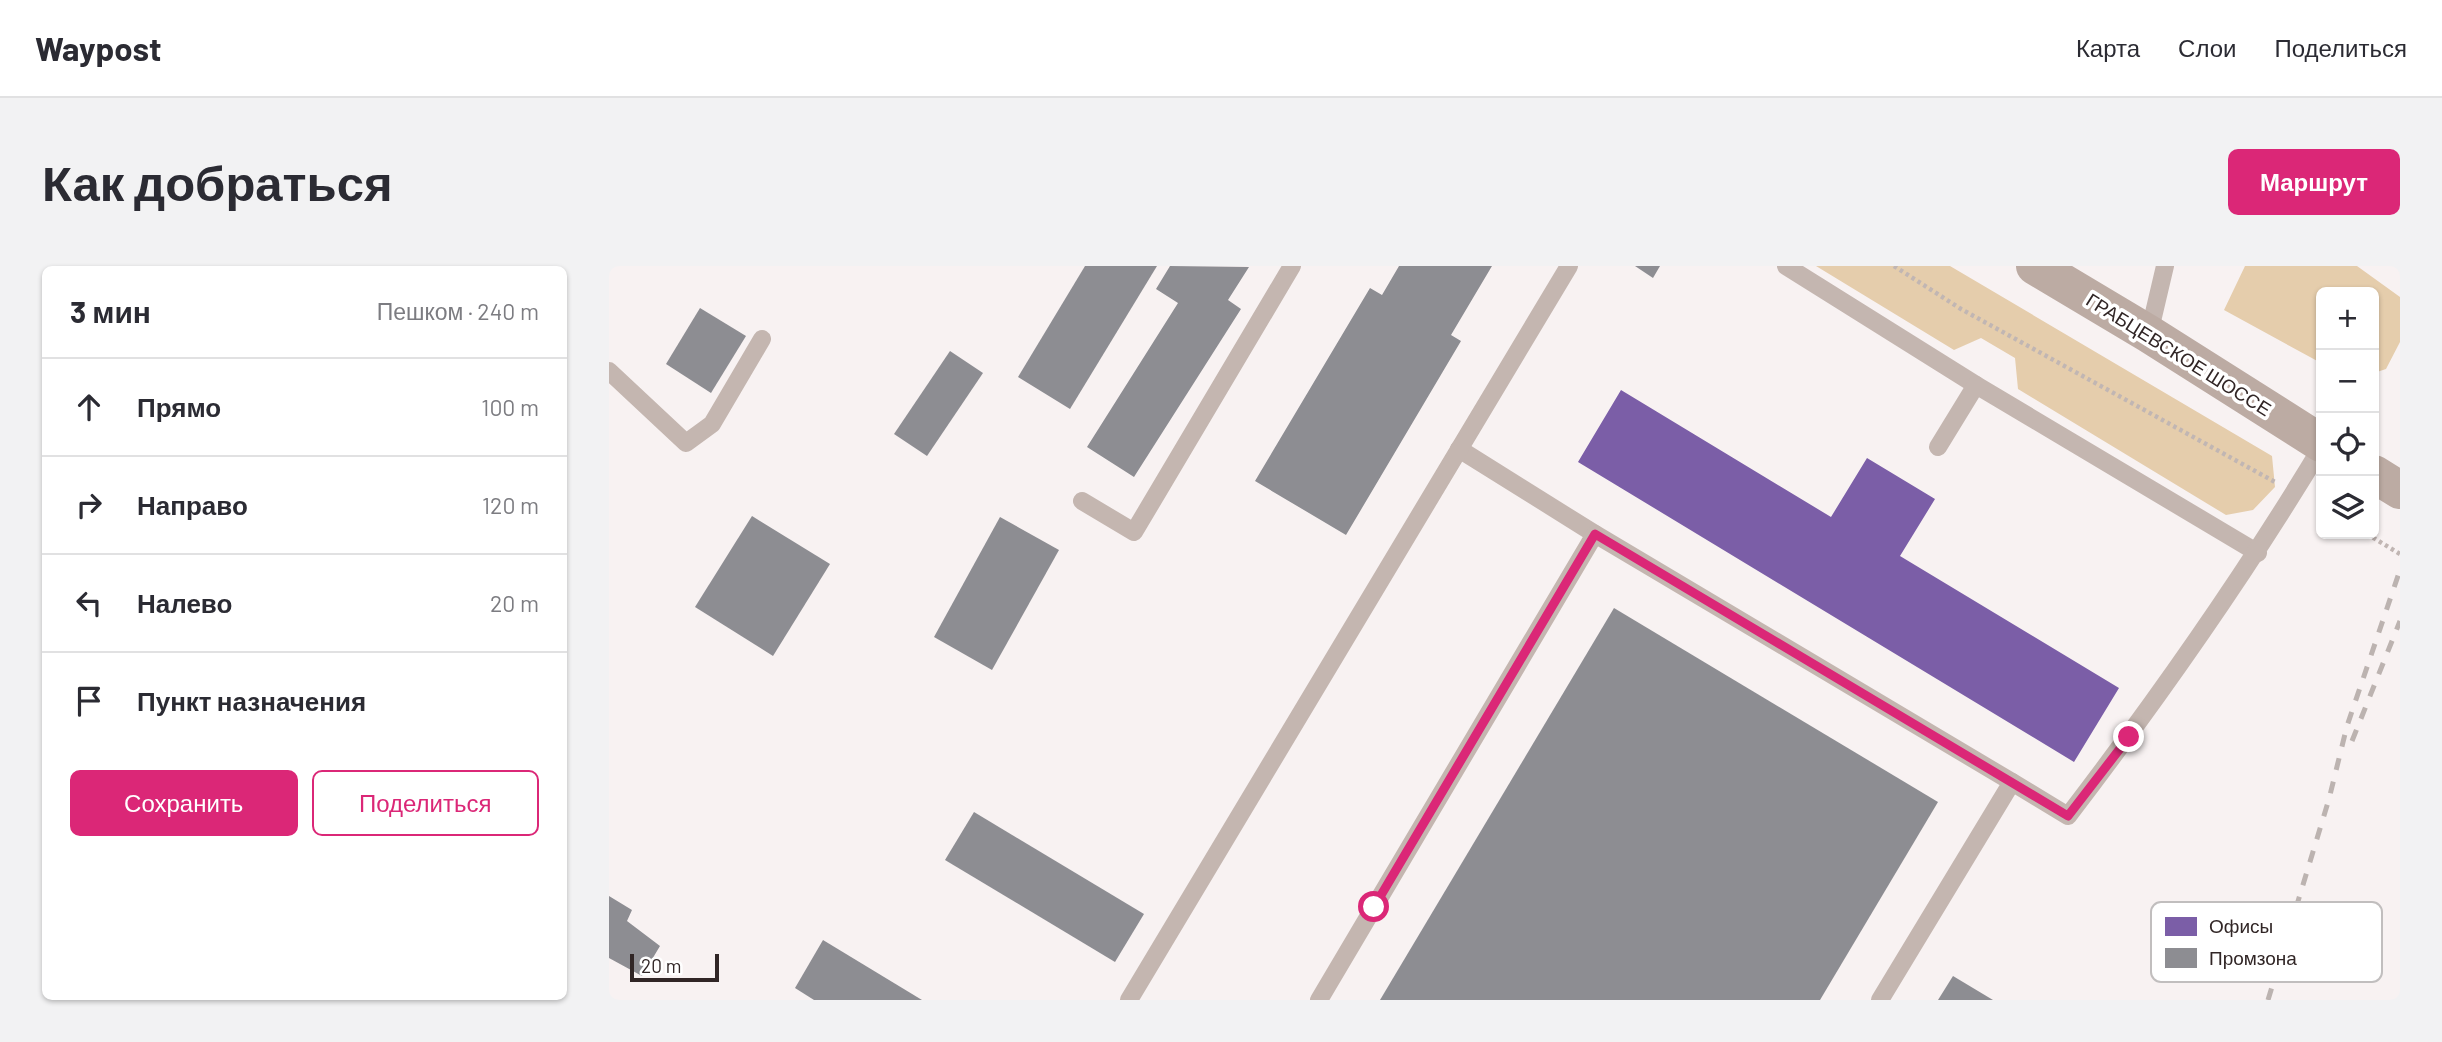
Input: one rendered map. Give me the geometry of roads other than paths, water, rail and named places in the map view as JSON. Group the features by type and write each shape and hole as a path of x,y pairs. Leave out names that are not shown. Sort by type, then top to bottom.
{"main road":[{"name":"ГРАБЦЕВСКОЕ ШОССЕ","path":"2035,266 2150,334 2316,443"},
{"path":"2377,476 2400,490"}],"lane":[{"path":"1082,501 1134,532 1292,266"},
{"path":"1129,1000 1569,266"},
{"path":"1786,266 1976,385 2258,552"},
{"path":"2150,334 2165,266"},
{"path":"609,371 686,443 712,424 762,339"},
{"path":"1938,447 1976,385"},
{"path":"1459,449 1595,534 2068,816 2144,717 2258,552 2316,455"},
{"path":"1319,1000 1595,534"},
{"path":"1880,1000 2011,782"}],"railway":[{"path":"2298,902 2329,799 2347,726 2400,570"},
{"path":"2352,741 2400,621"},
{"path":"2268,1000 2273,982"}]}
